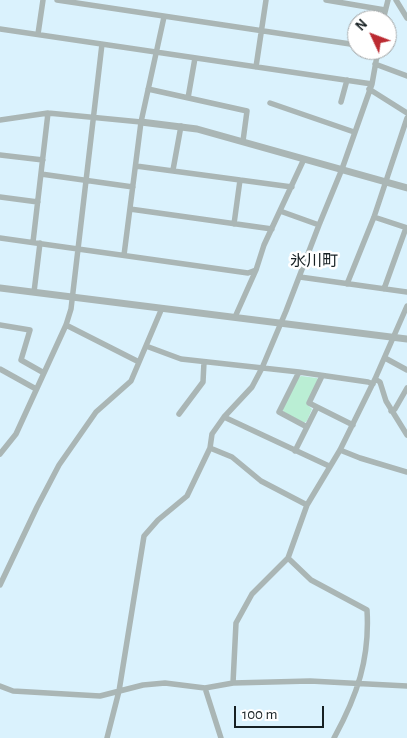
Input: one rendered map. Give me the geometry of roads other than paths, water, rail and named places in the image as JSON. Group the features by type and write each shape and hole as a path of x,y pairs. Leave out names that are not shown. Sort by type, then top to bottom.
{"street":[{"path":"38,34 43,0"},
{"path":"57,0 347,43"},
{"path":"256,67 266,0"},
{"path":"326,0 385,10 388,0"},
{"path":"396,0 407,18"},
{"path":"124,255 141,122 164,17"},
{"path":"0,29 347,80 370,87 407,113"},
{"path":"0,454 16,434 66,325 73,296 102,44"},
{"path":"188,98 195,58"},
{"path":"107,738 119,691 144,536 158,520 187,496 210,448 212,434 224,417 252,387 262,368 342,169 370,87 376,60"},
{"path":"375,64 407,76"},
{"path":"340,102 347,80"},
{"path":"148,89 247,111 242,141"},
{"path":"270,103 354,132"},
{"path":"33,242 48,113"},
{"path":"0,120 48,113 181,126 242,141 407,188"},
{"path":"347,284 374,217 407,118"},
{"path":"174,170 181,126"},
{"path":"400,141 407,143"},
{"path":"0,155 43,160"},
{"path":"235,317 256,270 264,245 304,159"},
{"path":"136,166 292,186"},
{"path":"41,174 133,187"},
{"path":"234,224 240,180"},
{"path":"0,197 38,202"},
{"path":"130,209 272,229"},
{"path":"280,211 319,224"},
{"path":"374,217 407,228 384,289"},
{"path":"0,238 243,273 256,270"},
{"path":"34,292 40,243"},
{"path":"300,277 407,292"},
{"path":"0,288 407,339"},
{"path":"233,683 236,623 252,594 288,558 306,505 340,450 385,358 407,306"},
{"path":"0,586 37,507 60,465 96,412 131,382 162,308"},
{"path":"0,325 30,330 21,360 44,373"},
{"path":"66,325 139,362"},
{"path":"146,346 181,359 380,382 391,411 407,435"},
{"path":"385,358 407,370"},
{"path":"179,414 203,382 204,362"},
{"path":"0,369 36,389"},
{"path":"299,372 279,412 307,427"},
{"path":"322,376 309,403 352,425"},
{"path":"391,411 395,409 407,388"},
{"path":"295,451 317,407"},
{"path":"224,417 330,466"},
{"path":"210,448 232,457 260,481 306,505"},
{"path":"340,450 407,472"},
{"path":"288,558 311,580 367,610 368,630 365,659 359,685 334,738"},
{"path":"0,686 13,691 100,696 143,685 165,683 205,688 233,683 310,681 407,686"},
{"path":"205,688 221,738"}],"district":[{"name":"氷川町","path":"314,261"}]}
